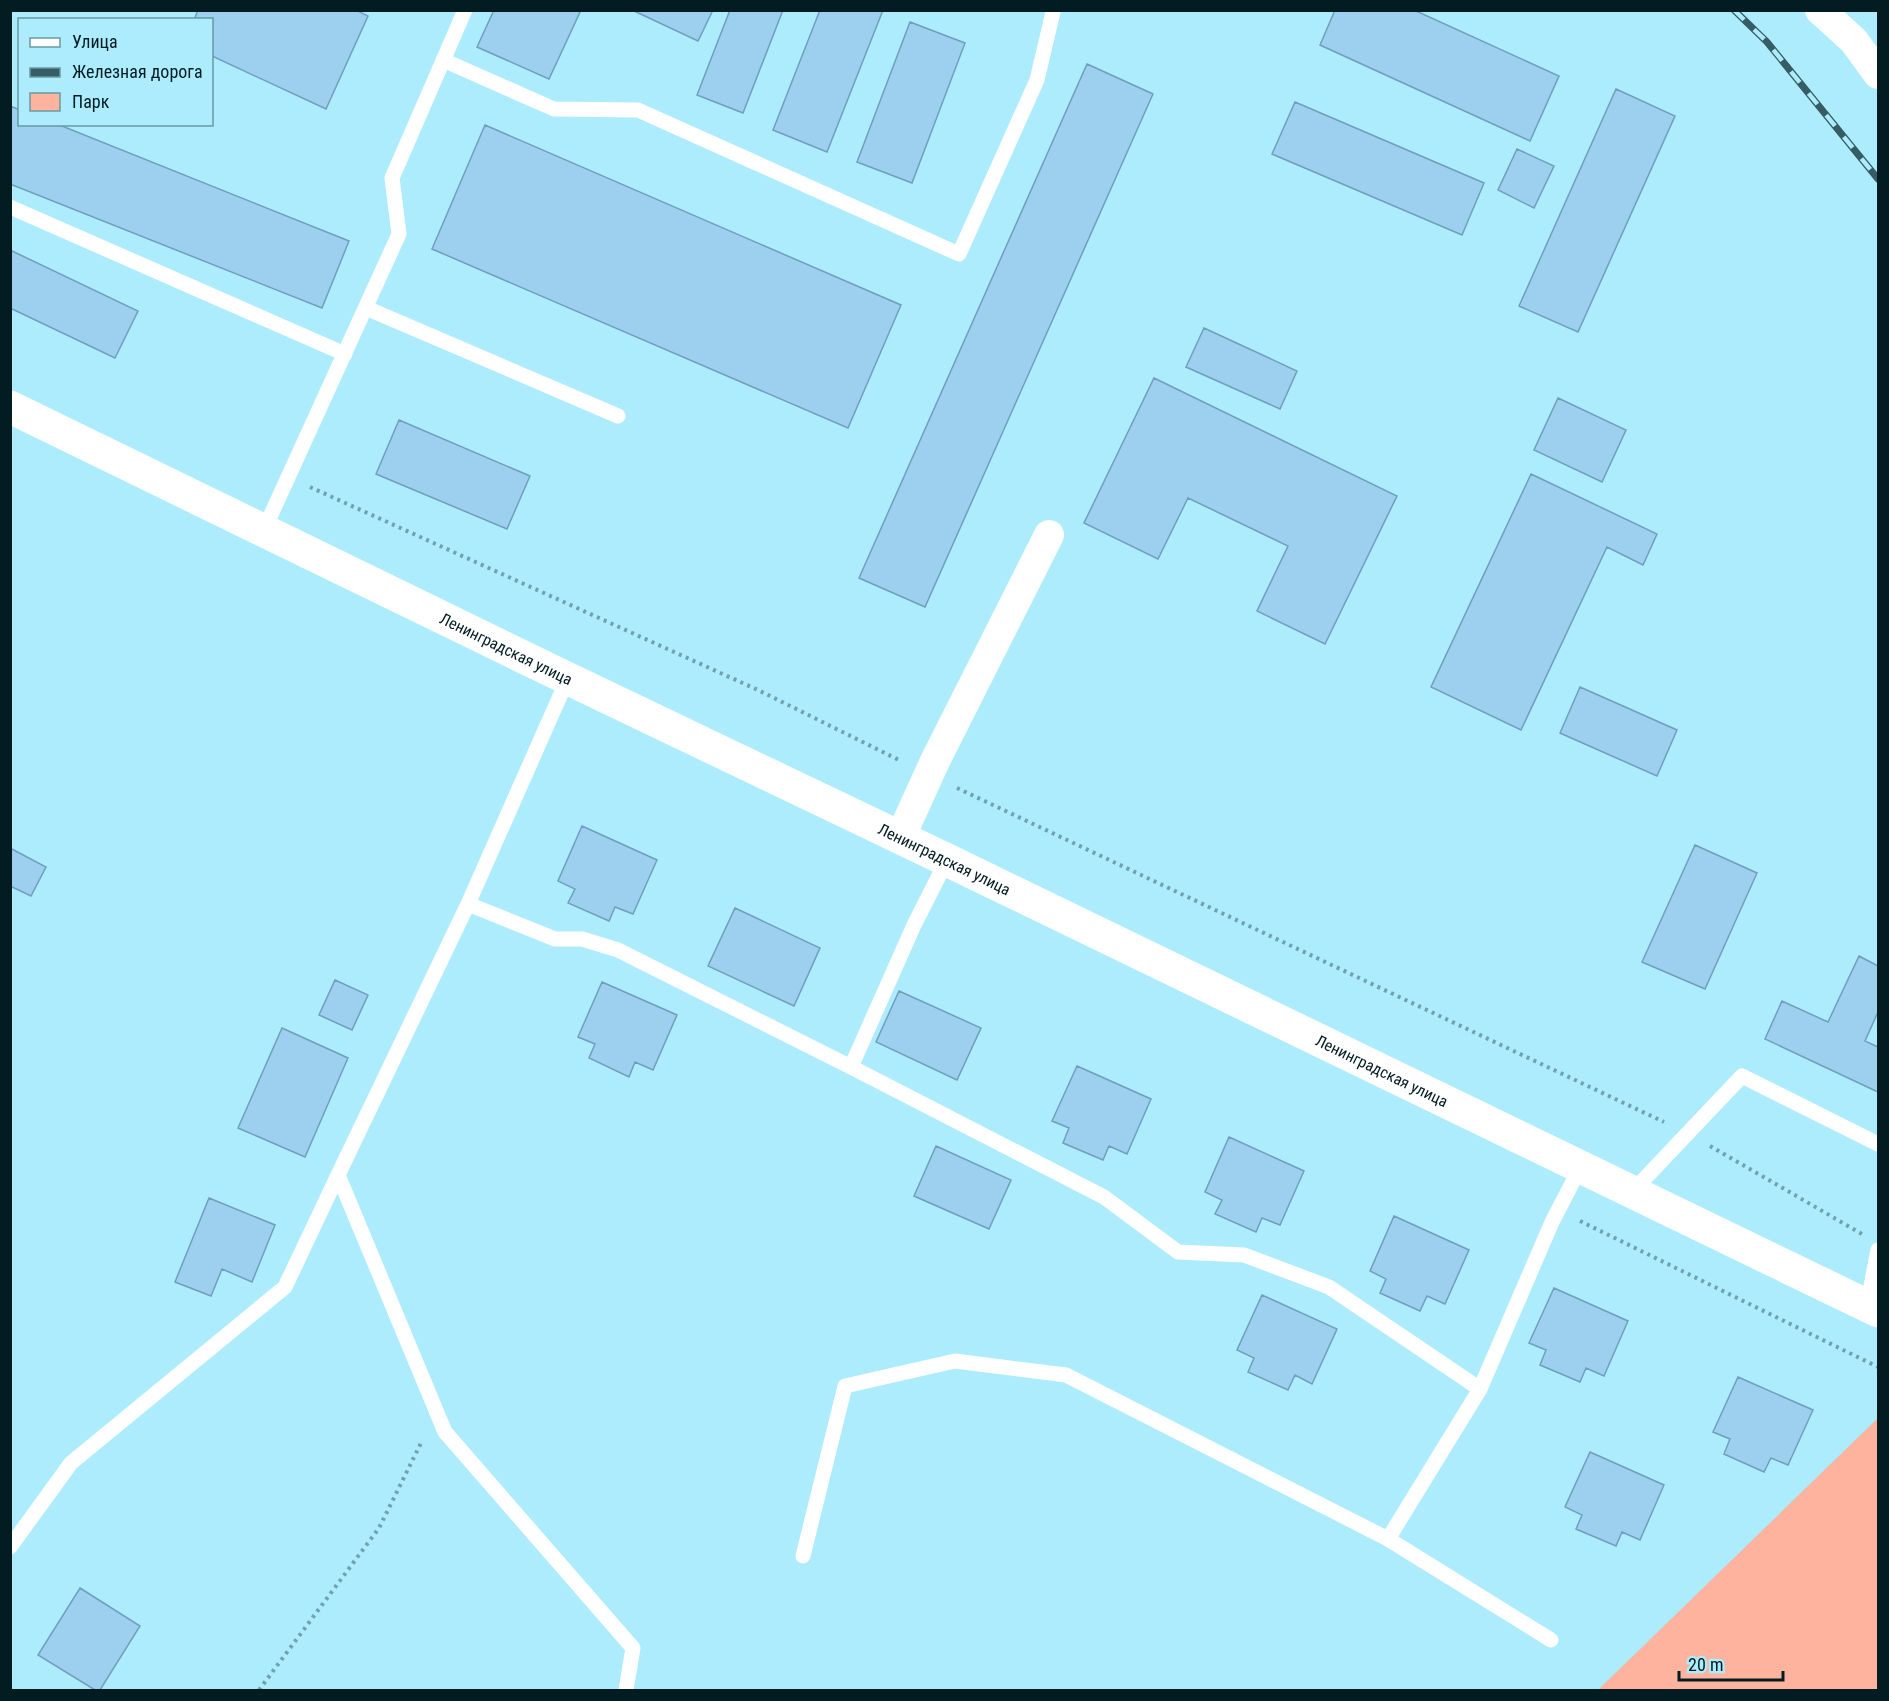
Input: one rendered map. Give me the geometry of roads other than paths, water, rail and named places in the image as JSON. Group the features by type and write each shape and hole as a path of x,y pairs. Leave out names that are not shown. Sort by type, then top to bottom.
{"main road":[{"name":"Ленинградская улица","path":"10,407 1873,1308"}],"street":[{"path":"1820,10 1866,36 1878,74"},
{"path":"900,837 1049,535"}],"lane":[{"path":"264,530 399,234 392,178 465,10"},
{"path":"443,60 554,109 638,110 959,254 1037,80 1054,11"},
{"path":"10,207 345,354"},
{"path":"366,308 618,416"},
{"path":"10,1547 71,1463 285,1287 468,904 568,678"},
{"path":"851,1067 914,925 947,860"},
{"path":"468,904 555,939 582,939 618,950 1104,1197 1178,1252 1244,1256 1329,1287 1480,1389"},
{"path":"1631,1192 1742,1076 1878,1144"},
{"path":"1388,1539 1480,1389 1558,1210 1581,1166"},
{"path":"338,1175 445,1432 633,1648 626,1690"},
{"path":"1873,1308 1878,1250"},
{"path":"803,1556 844,1386 955,1361 1066,1375 1388,1539 1551,1640"}],"railway":[{"path":"1734,10 1767,42 1878,179"}]}
